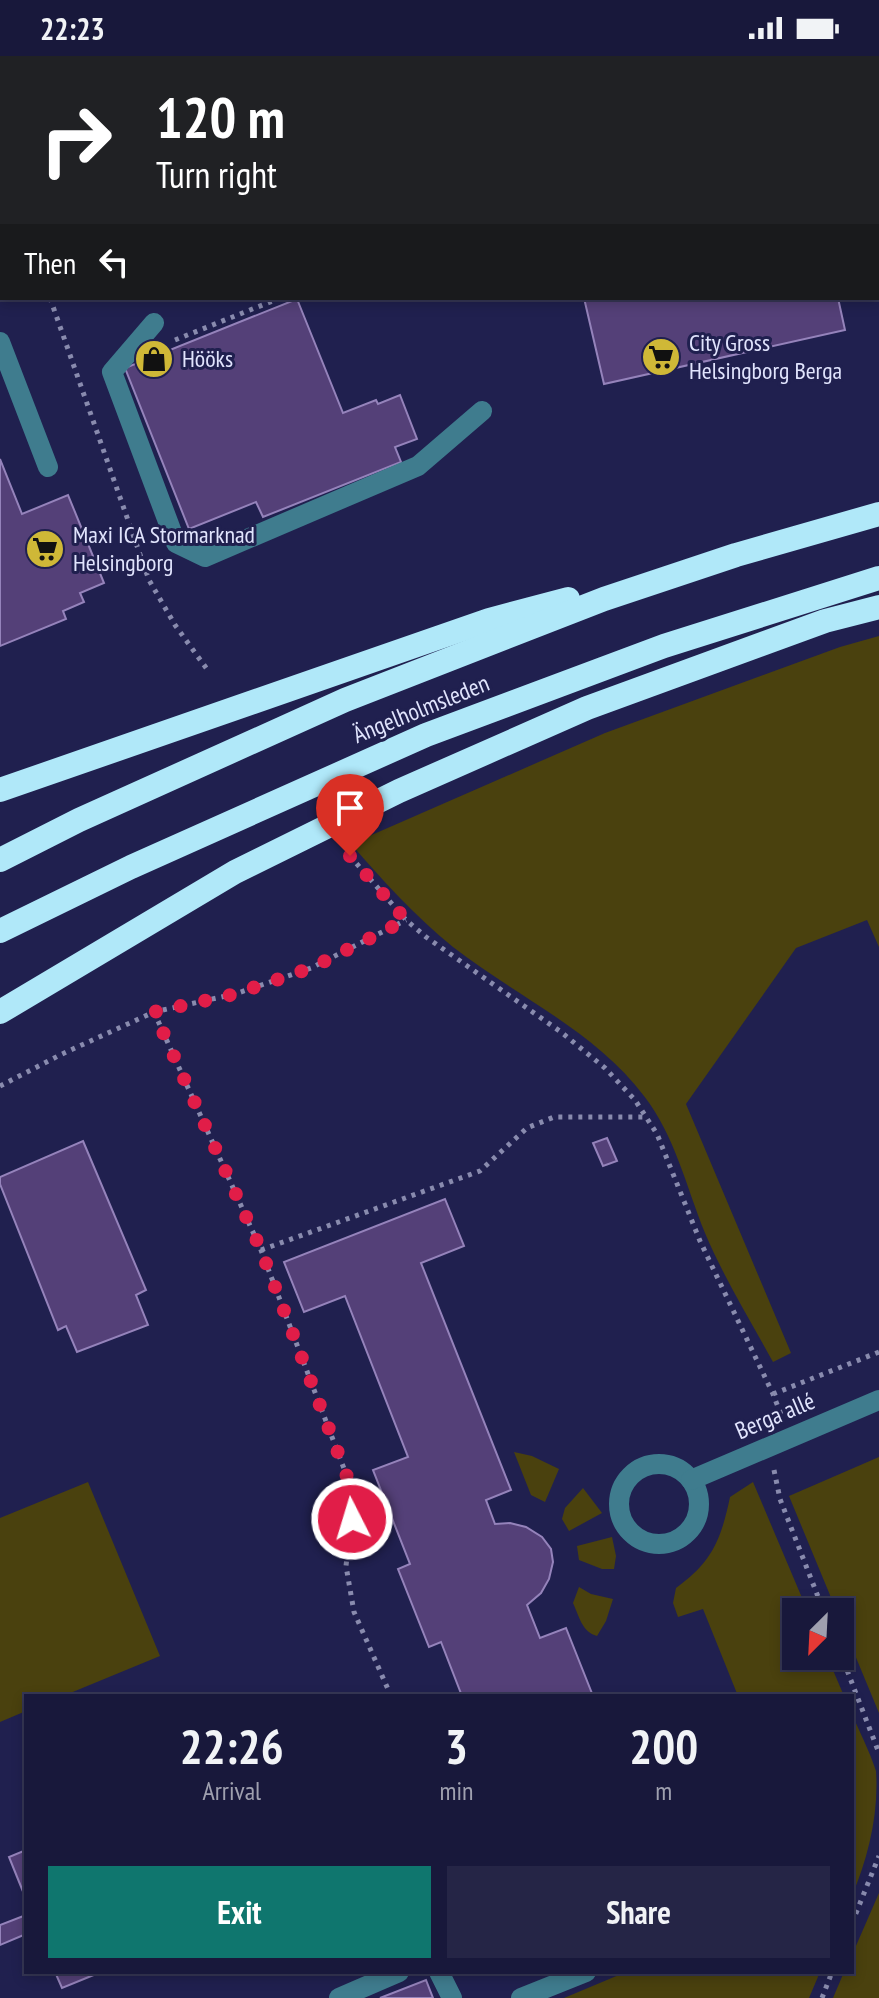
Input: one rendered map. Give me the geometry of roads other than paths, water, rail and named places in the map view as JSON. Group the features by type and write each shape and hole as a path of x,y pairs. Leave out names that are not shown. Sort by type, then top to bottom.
{"highway":[{"name":"Ängelholmsleden","path":"0,860 79,820 345,700 604,599 736,555 879,514"},
{"path":"0,790 489,620 736,555"},
{"name":"Ängelholmsleden","path":"0,931 131,867 426,735 664,646 879,578"},
{"path":"0,1012 235,872 399,791 587,708 825,621 879,607"}],"street":[{"path":"154,323 112,372 176,543 205,557 418,466 482,411"},
{"path":"2,352 48,467"},
{"name":"Berga allé","path":"691,1480 879,1400"},
{"path":"339,1998 394,1974"},
{"path":"440,1974 452,1998"},
{"path":"521,1998 581,1974"}],"place":[{"name":"City Gross Helsingborg Berga","path":"661,357"},
{"name":"Hööks","path":"154,359"},
{"name":"Maxi ICA Stormarknad Helsingborg","path":"45,549"}]}
